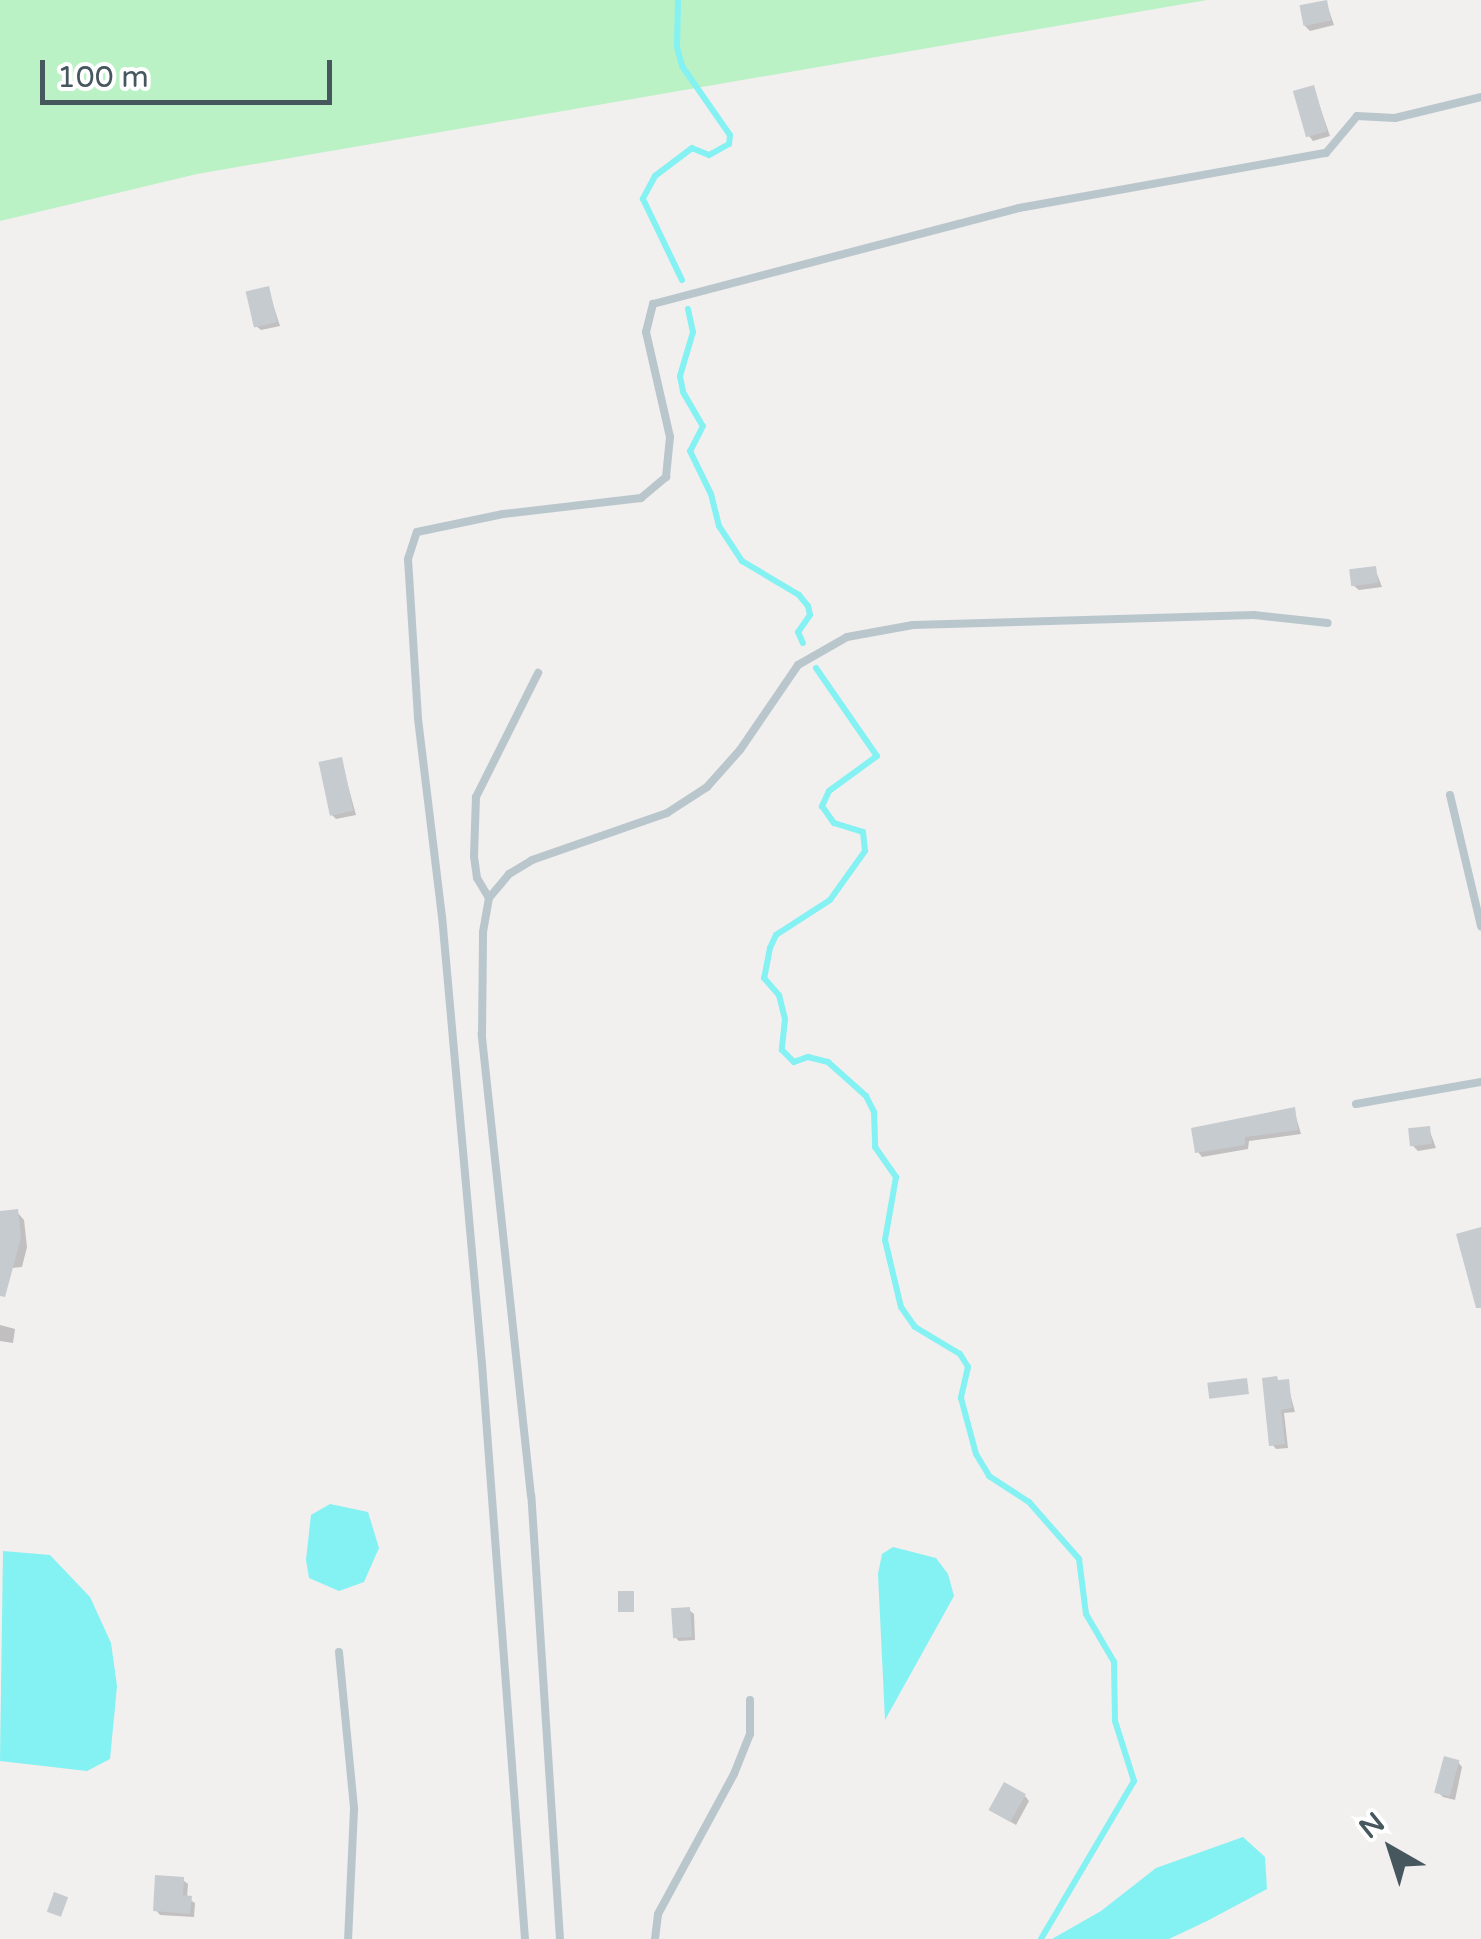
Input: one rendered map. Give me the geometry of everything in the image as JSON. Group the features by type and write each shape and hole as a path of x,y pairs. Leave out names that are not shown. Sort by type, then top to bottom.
{"lane":[{"path":"525,1939 482,1364 442,918 418,718 408,558 417,532 503,514 641,498 666,478 670,437 646,332 654,304 1019,208 1326,153 1358,116 1395,118 1481,98"},
{"path":"560,1939 531,1496 482,1034 483,932 489,898 509,874 532,860 667,813 707,787 740,750 798,665 848,637 913,625 1236,615 1328,623"},
{"path":"489,898 476,867 476,797 538,673"},
{"path":"1450,795 1481,926"},
{"path":"1356,1104 1481,1082"},
{"path":"339,1652 354,1810 348,1939"},
{"path":"655,1939 658,1914 734,1774 750,1734 750,1700"}],"green space":[{"path":"0,0 1207,0 197,174 0,221"}],"water":[{"path":"330,1504 368,1512 379,1548 364,1582 339,1591 309,1578 306,1560 311,1515"},
{"path":"893,1547 936,1558 948,1574 954,1596 885,1720 878,1574 882,1554"},
{"path":"3,1551 50,1555 90,1597 111,1643 117,1686 110,1759 87,1771 0,1761"},
{"path":"1243,1837 1265,1857 1267,1889 1169,1939 1052,1939 1101,1911 1156,1868"}],"building":[{"path":"1327,0 1331,21 1304,26 1300,5"},
{"path":"1314,85 1327,131 1306,137 1293,91"},
{"path":"269,286 277,322 254,327 246,291"},
{"path":"1376,566 1378,583 1351,586 1349,569"},
{"path":"342,757 353,811 330,816 319,762"},
{"path":"1295,1107 1298,1130 1245,1137 1245,1145 1195,1153 1191,1128"},
{"path":"1430,1126 1432,1144 1410,1146 1408,1128"},
{"path":"18,1209 21,1238 5,1297 0,1296 0,1211"},
{"path":"1481,1227 1481,1308 1476,1308 1456,1234"},
{"path":"1277,1376 1278,1380 1289,1379 1292,1408 1281,1410 1285,1444 1269,1446 1262,1378"},
{"path":"1247,1378 1249,1394 1209,1399 1207,1383"},
{"path":"618,1591 634,1591 634,1612 618,1612"},
{"path":"690,1607 692,1637 673,1638 671,1608"},
{"path":"1444,1756 1459,1760 1450,1797 1434,1793"},
{"path":"1004,1782 1026,1794 1010,1822 988,1810"},
{"path":"155,1875 184,1877 183,1895 192,1896 190,1914 153,1911"},
{"path":"54,1892 68,1897 61,1917 47,1912"}],"waterway":[{"path":"678,0 677,47 682,66 730,135 729,144 709,155 692,148 655,176 643,199 682,280"},
{"path":"688,309 693,332 680,376 683,392 703,426 690,451 711,494 719,526 742,561 799,595 808,606 810,615 798,632 803,643"},
{"path":"816,668 877,756 829,791 822,806 834,823 863,832 865,851 830,900 776,935 770,948 764,978 779,995 785,1019 782,1050 794,1062 808,1057 828,1062 866,1096 874,1112 875,1147 896,1177 885,1240 901,1307 915,1327 960,1354 968,1367 961,1398 976,1454 989,1476 1029,1502 1079,1559 1086,1614 1114,1662 1115,1721 1134,1781 1041,1939"}]}
